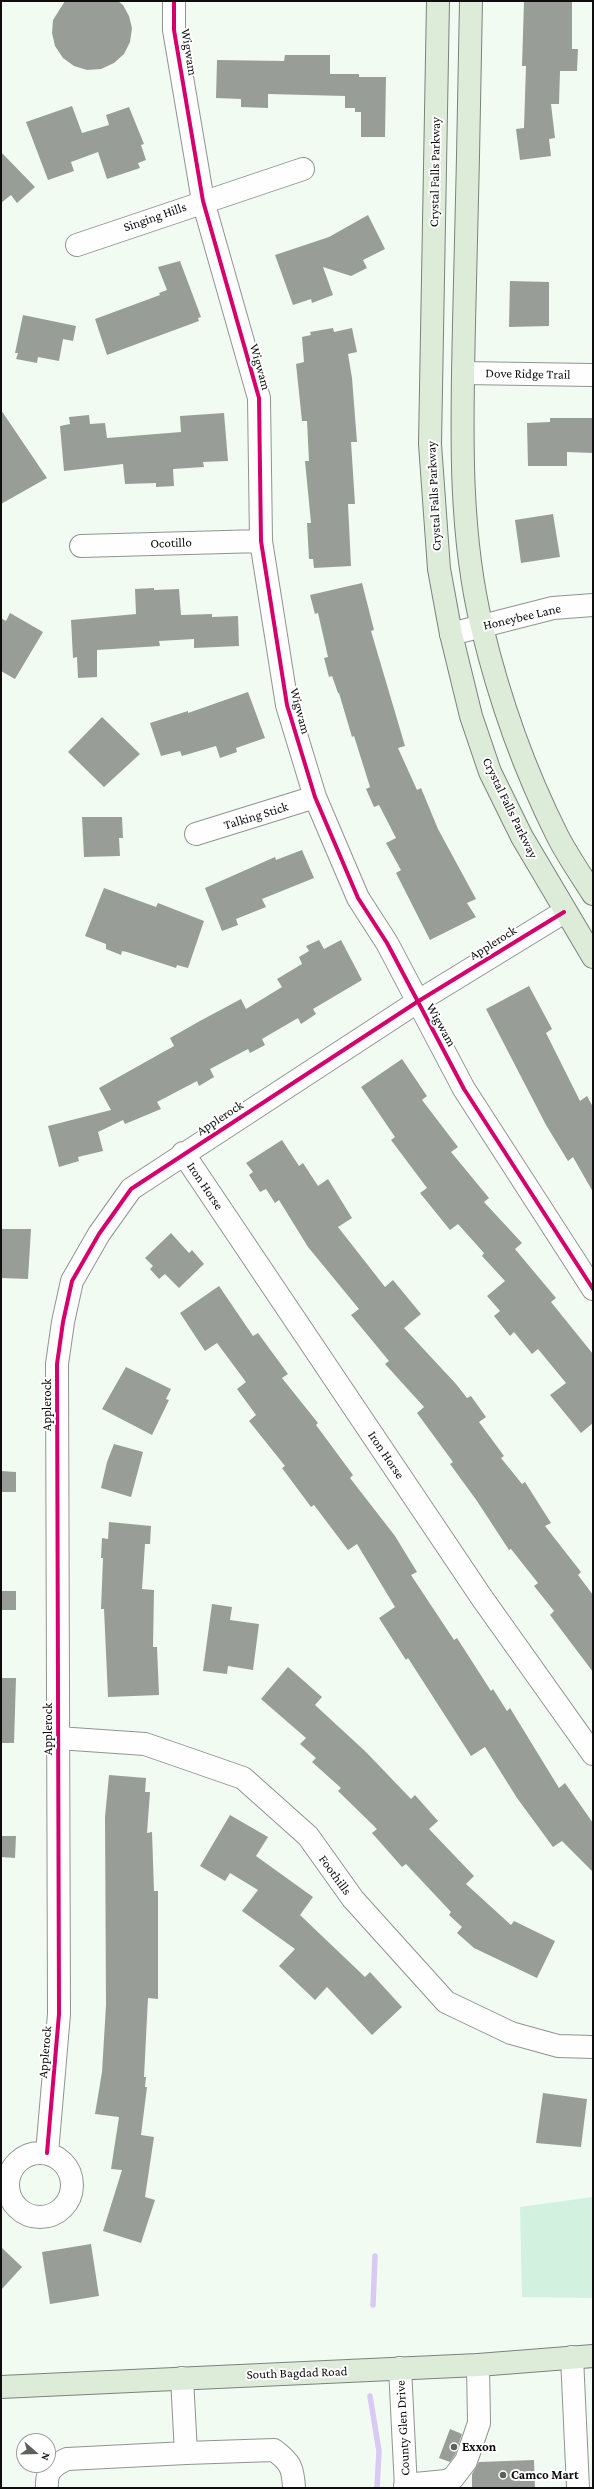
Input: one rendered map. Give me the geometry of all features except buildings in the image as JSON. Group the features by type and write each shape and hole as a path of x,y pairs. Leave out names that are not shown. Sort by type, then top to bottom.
{"main road":[{"name":"Crystal Falls Parkway","path":"438,1 430,444 439,569 451,634 471,716 490,772 522,837 564,912 593,957"},
{"path":"470,1 464,373 465,491 471,568 482,626 500,690 520,751 558,836 593,894"},
{"name":"South Bagdad Road","path":"1,2387 478,2365 582,2357"}],"street":[{"name":"Wigwam","path":"174,1 174,30 203,201 259,398 261,541 287,706 315,797 358,898 387,943 464,1089 593,1289"},
{"name":"Singing Hills","path":"77,245 203,201 303,170"},
{"name":"Dove Ridge Trail","path":"464,373 593,375"},
{"name":"Ocotillo","path":"81,546 261,541"},
{"name":"Honeybee Lane","path":"451,634 553,608 593,606"},
{"name":"Talking Stick","path":"196,834 315,797"},
{"name":"Applerock","path":"47,2153 59,2014 57,1364 62,1322 72,1281 99,1234 131,1189 183,1153 417,1002 564,912"},
{"name":"Iron Horse","path":"183,1153 482,1598 593,1754"},
{"name":"Foothills","path":"58,1738 145,1744 243,1778 308,1836 353,1900 446,2002 511,2033 558,2046 593,2047"},
{"path":"578,2488 582,2357"},
{"path":"406,2487 446,2481 453,2478 466,2461 479,2423 478,2365"},
{"name":"County Glen Drive","path":"400,2368 406,2487"},
{"path":"182,2378 186,2454"},
{"path":"47,2488 47,2476 53,2465 67,2459 274,2450 287,2460 293,2472 294,2488"}],"green space":[{"path":"593,2197 593,2298 522,2297 520,2207"}],"waterway":[{"path":"373,2305 375,2256"},
{"path":"370,2396 379,2451 377,2488"}],"cycle path":[{"path":"174,1 174,30 203,201 259,398 261,541 287,705 315,797 358,898 387,943 464,1089 593,1289"},
{"path":"47,2153 59,2014 57,1364 63,1322 72,1281 99,1234 131,1189 417,1002 564,912"}],"place":[{"name":"Exxon","path":"454,2447"},
{"name":"Camco Mart","path":"503,2475"}]}
